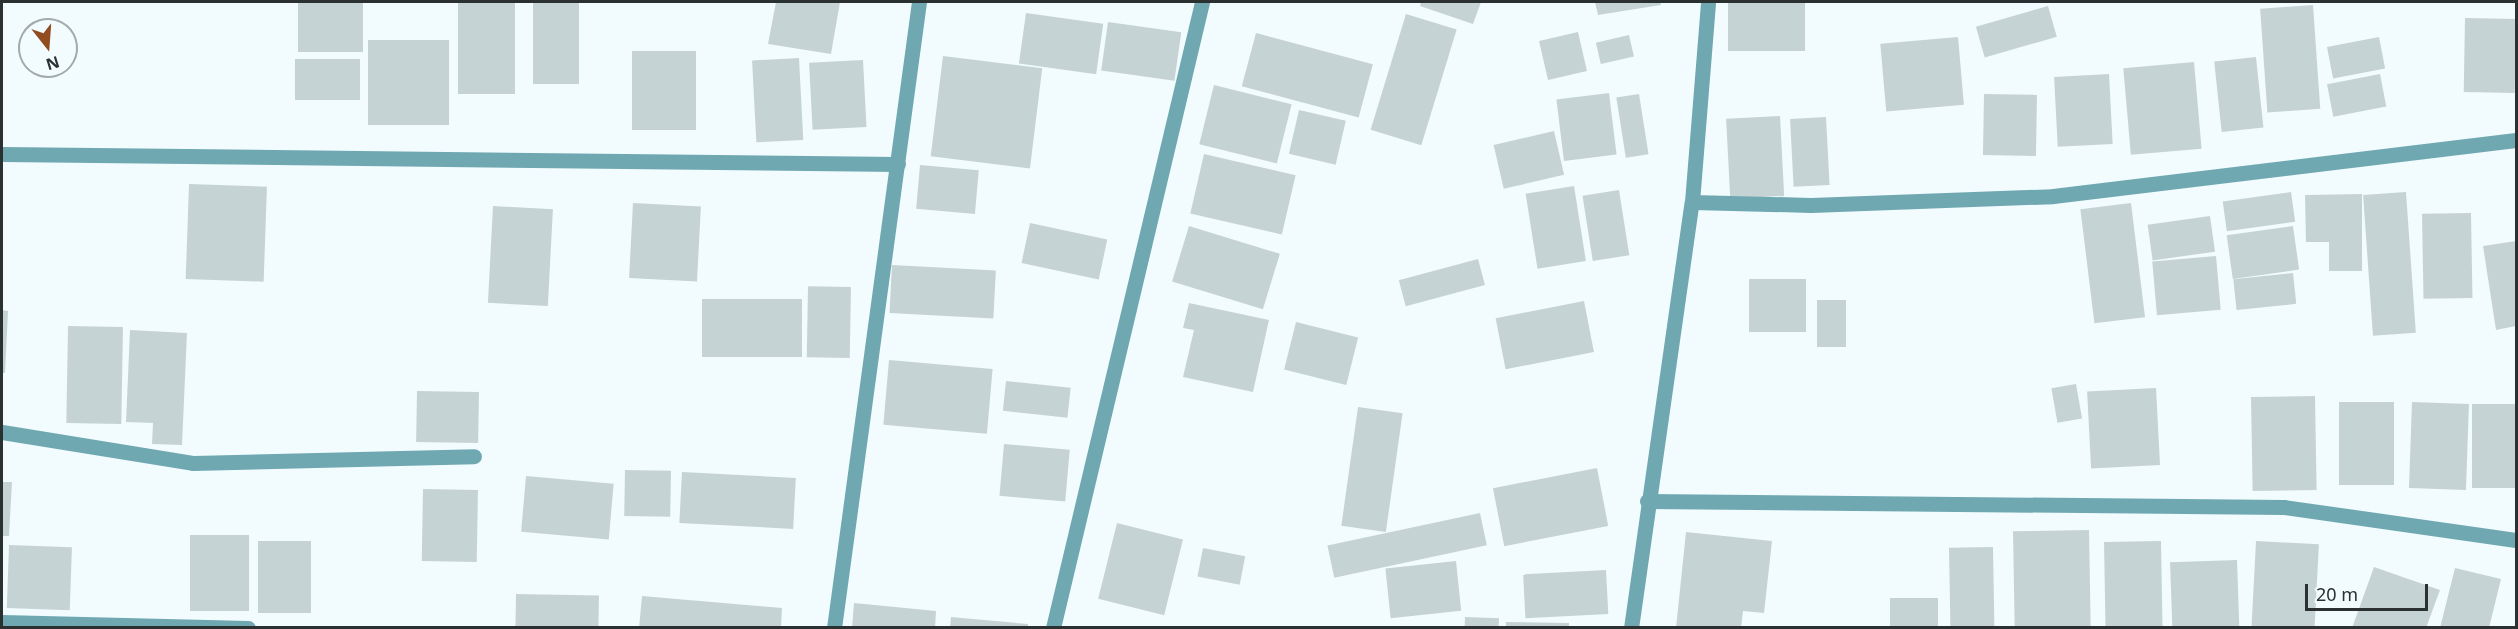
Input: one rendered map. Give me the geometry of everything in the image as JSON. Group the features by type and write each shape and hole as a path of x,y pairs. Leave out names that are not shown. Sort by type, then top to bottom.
{"street":[{"path":"834,627 919,2"},
{"path":"1053,627 1202,2"},
{"path":"1631,627 1647,501 1692,202 1708,2"},
{"path":"1692,202 1811,205 2054,196 2517,140"},
{"path":"2,154 898,164"},
{"path":"2,432 193,463 474,456"},
{"path":"1647,501 2283,507 2517,540"},
{"path":"2,622 248,627"}],"building":[{"path":"298,2 363,2 363,52 298,52"},
{"path":"458,2 515,2 515,94 458,94"},
{"path":"533,2 579,2 579,84 533,84"},
{"path":"776,2 840,2 831,54 768,44"},
{"path":"1421,2 1481,2 1473,24 1420,6"},
{"path":"1595,2 1660,2 1661,5 1598,15"},
{"path":"1728,2 1805,2 1805,51 1728,51"},
{"path":"2313,5 2320,109 2267,112 2260,9"},
{"path":"2048,6 2057,37 1985,57 1976,27"},
{"path":"1026,13 1103,24 1096,74 1019,64"},
{"path":"1406,14 1457,29 1421,145 1371,130"},
{"path":"2465,18 2516,19 2515,93 2464,92"},
{"path":"1108,22 1181,32 1174,81 1101,71"},
{"path":"1578,32 1587,71 1548,80 1539,41"},
{"path":"1256,33 1373,64 1359,117 1242,86"},
{"path":"1629,35 1634,56 1601,64 1596,43"},
{"path":"1958,37 1964,105 1886,112 1880,44"},
{"path":"2379,37 2385,68 2333,79 2327,47"},
{"path":"368,40 449,40 449,125 368,125"},
{"path":"632,51 696,51 696,130 632,130"},
{"path":"943,56 1042,68 1030,168 931,156"},
{"path":"2256,57 2263,128 2222,132 2214,61"},
{"path":"799,58 803,140 756,142 752,60"},
{"path":"295,59 360,59 360,100 295,100"},
{"path":"863,60 867,127 813,130 809,63"},
{"path":"2194,62 2202,149 2131,155 2123,68"},
{"path":"2109,74 2113,144 2058,147 2054,77"},
{"path":"2380,74 2386,106 2333,117 2327,84"},
{"path":"1214,85 1292,104 1277,164 1199,144"},
{"path":"1609,93 1617,155 1564,161 1556,99"},
{"path":"1639,94 1649,154 1626,158 1616,98"},
{"path":"1984,94 2037,95 2036,156 1983,155"},
{"path":"1299,110 1346,121 1336,165 1289,154"},
{"path":"1780,116 1784,196 1730,199 1726,119"},
{"path":"1826,117 1830,185 1794,187 1790,119"},
{"path":"1554,131 1564,175 1504,189 1494,145"},
{"path":"1204,154 1296,175 1282,235 1190,213"},
{"path":"920,165 979,170 975,214 916,209"},
{"path":"189,184 267,187 264,282 186,279"},
{"path":"1574,186 1586,261 1537,269 1526,194"},
{"path":"1619,190 1629,255 1593,261 1582,196"},
{"path":"2291,192 2295,222 2227,231 2223,202"},
{"path":"2406,192 2416,333 2373,336 2363,195"},
{"path":"2362,194 2362,271 2329,271 2329,242 2306,242 2305,195"},
{"path":"633,203 701,207 697,281 629,278"},
{"path":"2131,203 2145,317 2094,323 2080,209"},
{"path":"493,206 553,209 548,306 488,303"},
{"path":"2471,213 2472,298 2423,299 2422,214"},
{"path":"2210,216 2215,252 2153,260 2148,225"},
{"path":"1030,223 1107,239 1099,280 1021,263"},
{"path":"1189,226 1280,254 1263,309 1172,281"},
{"path":"2293,226 2299,270 2233,279 2227,235"},
{"path":"2516,241 2516,326 2496,330 2483,246"},
{"path":"2216,256 2221,310 2157,315 2152,262"},
{"path":"1478,259 1485,285 1406,306 1399,280"},
{"path":"892,265 996,270 993,318 889,313"},
{"path":"2293,273 2296,304 2237,310 2233,279"},
{"path":"1749,279 1806,279 1806,332 1749,332"},
{"path":"808,286 851,287 850,358 807,357"},
{"path":"702,299 802,299 802,357 702,357"},
{"path":"1817,300 1846,300 1846,347 1817,347"},
{"path":"1584,301 1594,352 1506,369 1496,318"},
{"path":"1189,303 1269,320 1253,392 1183,377 1194,330 1183,328"},
{"path":"2,310 8,311 5,373 2,373"},
{"path":"1296,322 1358,337 1346,385 1284,370"},
{"path":"68,326 123,327 121,424 66,423"},
{"path":"130,330 187,333 182,445 152,444 153,423 126,422"},
{"path":"889,360 993,369 987,434 883,425"},
{"path":"1006,381 1071,388 1068,418 1003,411"},
{"path":"2076,384 2082,418 2057,423 2051,388"},
{"path":"2156,388 2160,465 2091,469 2087,392"},
{"path":"417,391 479,392 478,443 416,442"},
{"path":"2315,396 2317,490 2253,491 2251,397"},
{"path":"2339,402 2394,402 2394,485 2339,485"},
{"path":"2412,402 2469,404 2466,490 2409,488"},
{"path":"2472,404 2516,404 2516,488 2472,488"},
{"path":"1358,407 1403,413 1386,532 1341,526"},
{"path":"1004,444 1070,450 1065,502 999,496"},
{"path":"1597,468 1608,526 1504,546 1493,488"},
{"path":"625,470 671,471 670,517 624,516"},
{"path":"682,472 796,478 793,529 679,523"},
{"path":"526,476 614,484 609,539 521,532"},
{"path":"2,482 12,482 9,536 2,536"},
{"path":"423,489 478,490 477,562 422,561"},
{"path":"1480,513 1487,545 1334,578 1327,545"},
{"path":"1117,523 1183,539 1164,615 1098,599"},
{"path":"2089,530 2091,628 2015,628 2013,531"},
{"path":"1686,532 1772,541 1764,613 1743,611 1741,628 1676,628"},
{"path":"190,535 249,535 249,611 190,611"},
{"path":"258,541 311,541 311,613 258,613"},
{"path":"2161,541 2163,627 2106,628 2104,542"},
{"path":"2256,541 2319,544 2315,628 2251,628"},
{"path":"9,545 72,547 70,610 7,608"},
{"path":"1993,547 1994,628 1950,628 1949,548"},
{"path":"1203,548 1245,556 1240,585 1197,576"},
{"path":"2237,560 2239,628 2172,628 2170,562"},
{"path":"1456,561 1461,611 1391,618 1385,568"},
{"path":"2374,567 2440,590 2426,628 2352,628"},
{"path":"2455,568 2501,579 2489,628 2440,628"},
{"path":"1606,570 1608,614 1525,618 1523,574"},
{"path":"516,594 599,595 598,628 515,628"},
{"path":"642,596 782,608 781,628 639,628"},
{"path":"1890,598 1938,598 1938,628 1890,628"},
{"path":"854,603 936,611 935,628 852,628"},
{"path":"951,617 1028,624 1028,628 950,628"},
{"path":"1465,617 1499,618 1499,628 1465,628"},
{"path":"1506,622 1569,623 1569,628 1506,628"}]}
